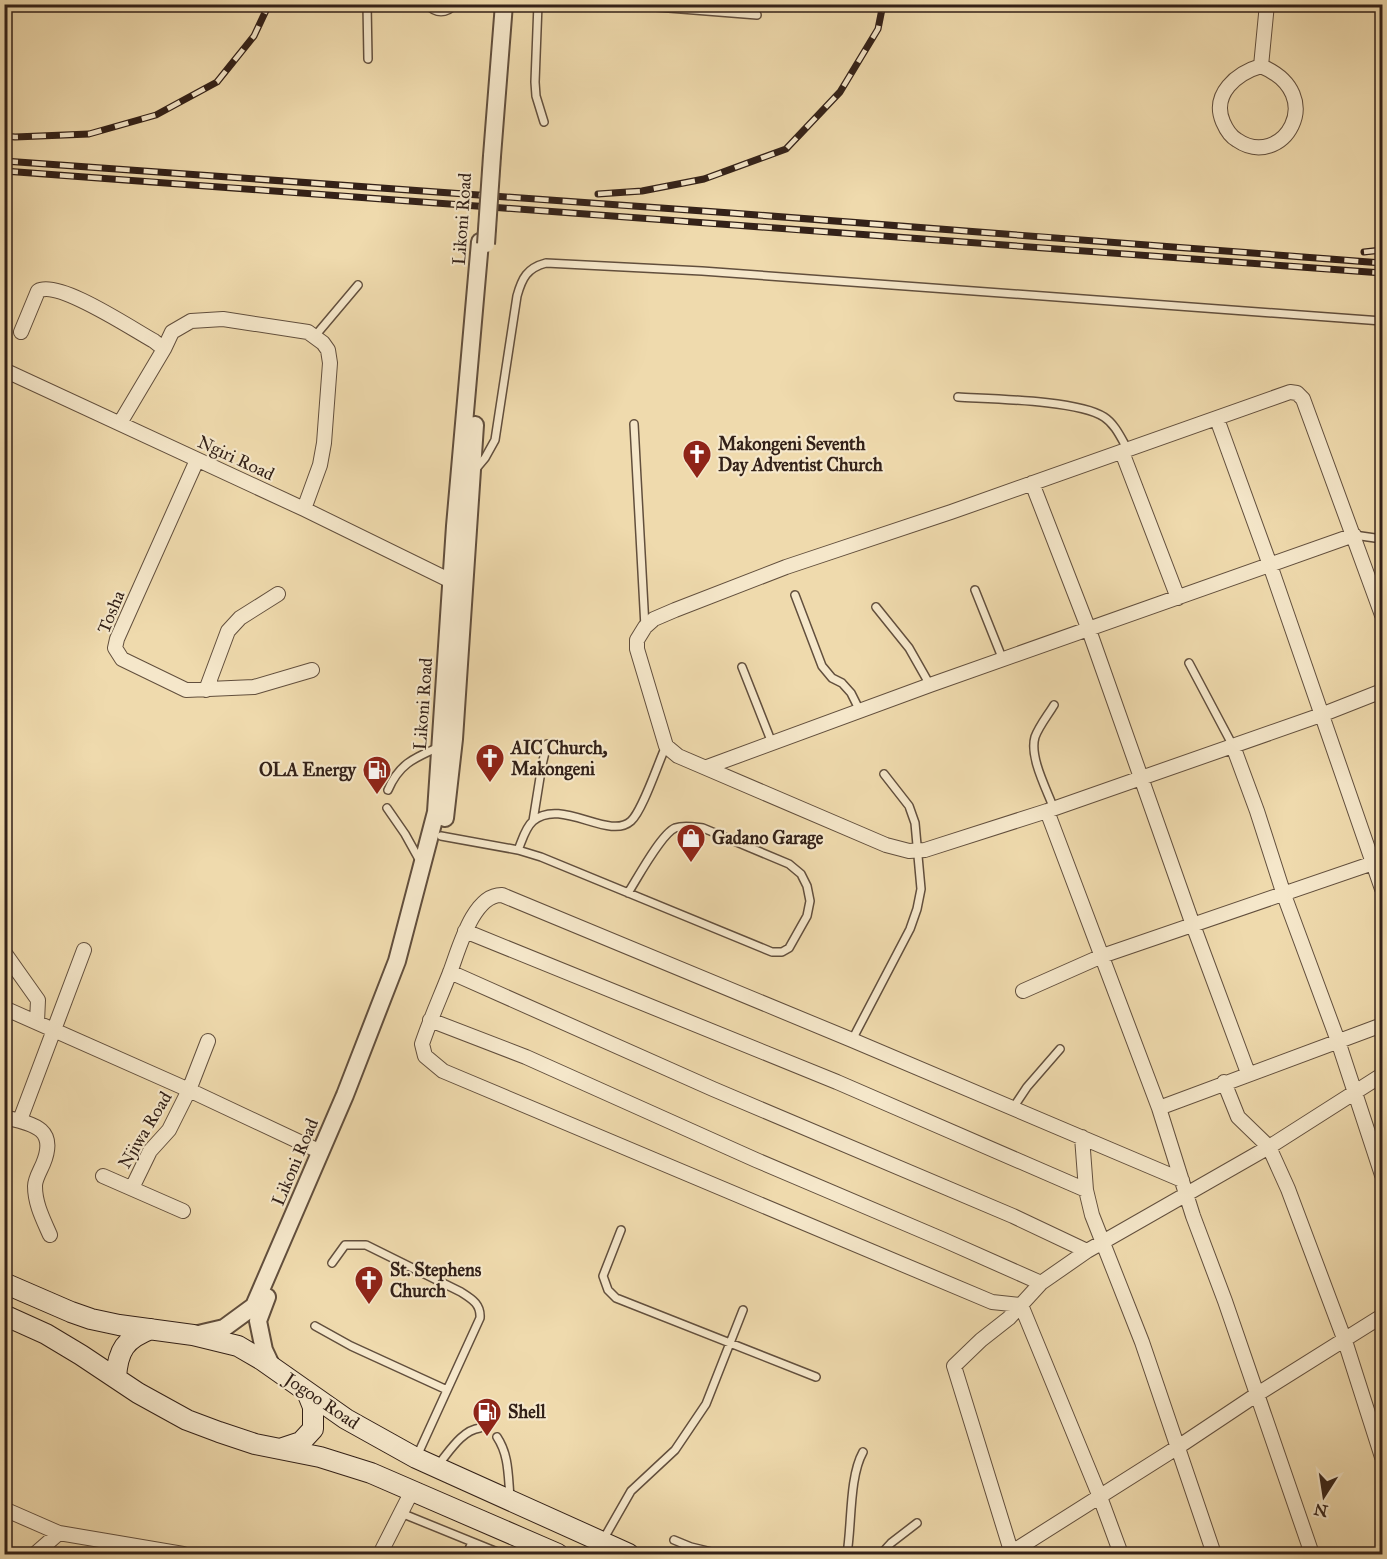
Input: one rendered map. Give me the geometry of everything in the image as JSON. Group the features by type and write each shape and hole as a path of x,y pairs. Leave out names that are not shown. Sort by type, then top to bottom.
{"main road":[{"name":"Jogoo Road","path":"4,1283 91,1319 193,1335 238,1346 346,1419 416,1458 629,1554"},
{"path":"4,1315 46,1335 148,1398 187,1419 219,1432 363,1470 558,1554"},
{"path":"116,1377 120,1353 125,1345 152,1329"},
{"path":"280,1449 300,1442 313,1429 313,1407 307,1392"}],"street":[{"name":"Likoni Road","path":"272,1367 264,1350 258,1320 369,1055 421,913 447,811 454,739 464,503 500,4"},
{"name":"Likoni Road","path":"489,156 504,4"},
{"path":"1261,66 1267,4"},
{"path":"1261,66 1275,71 1286,82 1297,107 1295,121 1288,134 1277,142 1263,147 1249,146 1237,140 1227,130 1221,117 1220,103 1225,90 1234,79 1246,70 1261,66"},
{"name":"Likoni Road","path":"193,1335 224,1328 254,1306 321,1152 397,961 423,866 436,812 451,581 464,503 473,472 483,243"},
{"path":"21,332 38,291 46,288 75,296 164,349"},
{"path":"120,423 172,332 191,321 223,319 308,332 328,350 330,363 324,443 320,465 304,509"},
{"name":"Ngiri Road","path":"4,370 304,509 451,581"},
{"path":"1383,615 1303,399 1298,393 1290,392 786,567 654,619 645,627 637,640 637,649 666,746 678,756 886,845 918,852 1051,810 1383,691"},
{"path":"1217,419 1321,715 1378,861 1383,889"},
{"path":"1125,451 1178,598"},
{"name":"Tosha","path":"197,460 117,639 115,648 118,655 128,664 180,688 206,690 254,687 312,670"},
{"path":"1032,483 1089,630 1248,1073"},
{"path":"707,767 930,685 1354,535"},
{"path":"206,690 228,631 240,618 278,594"},
{"path":"1233,746 1383,1175"},
{"path":"1051,810 1159,1108 1193,1216 1225,1301 1312,1554"},
{"path":"1023,992 1102,956 1378,861"},
{"path":"1022,1305 992,1302 442,1071 425,1056 422,1044 465,931 488,899 498,895 508,896 1082,1137 1184,1186"},
{"path":"465,931 837,1082 1086,1190"},
{"path":"20,1120 84,950"},
{"path":"4,952 38,1000 37,1023"},
{"path":"450,972 724,1094 1013,1216 1087,1251"},
{"path":"4,1008 189,1090 321,1152"},
{"path":"430,1020 526,1057 756,1160 1041,1283"},
{"path":"1159,1108 1248,1073 1383,1025"},
{"name":"Njiwa Road","path":"132,1188 150,1151 169,1130 189,1090 208,1041"},
{"path":"1383,1075 1269,1147 1184,1186 1087,1251 1041,1283 1009,1318 954,1366 1012,1553 1383,1316"},
{"path":"1224,1082 1238,1117 1269,1147 1310,1244 1383,1456"},
{"path":"4,1117 35,1125 47,1139 49,1149 35,1183 37,1206 50,1235"},
{"path":"1082,1137 1086,1190 1092,1215 1142,1342 1214,1554"},
{"name":"Njiwa Road","path":"103,1176 183,1211"},
{"path":"1022,1305 1121,1554"},
{"path":"380,1554 412,1491"},
{"path":"4,1509 59,1533 183,1554"},
{"path":"34,1554 59,1533"}],"lane":[{"path":"367,4 368,59"},
{"path":"426,4 438,12 447,11 456,4"},
{"path":"538,4 535,89 544,122"},
{"path":"618,4 758,15"},
{"path":"473,472 485,458 495,440 517,296 522,280 534,267 546,263 702,271 1383,321"},
{"path":"315,336 358,285"},
{"path":"958,397 1055,404 1088,410 1112,423 1125,451"},
{"path":"634,424 645,627"},
{"path":"1354,535 1383,538"},
{"path":"975,590 1003,660"},
{"path":"795,595 822,666 832,678 842,683 851,693 860,711"},
{"path":"876,607 909,648 930,685"},
{"path":"1189,663 1233,746"},
{"path":"742,667 772,743"},
{"path":"1051,810 1036,760 1034,739 1054,705"},
{"path":"533,821 542,765 548,744"},
{"path":"388,790 394,776 412,759 440,746"},
{"path":"518,850 526,830 533,821 546,815 574,816 612,827 622,826 631,821 639,810 666,746"},
{"path":"852,1040 914,919 921,889 915,823 909,806 884,774"},
{"path":"387,808 423,866"},
{"path":"441,836 518,850 541,857 772,952 782,952 789,948 807,916 810,901 807,886 801,874 789,864 703,828 688,826 674,828 663,838 628,892"},
{"path":"1013,1108 1027,1087 1060,1049"},
{"path":"621,1230 603,1276 608,1290 616,1298 816,1377"},
{"path":"332,1263 345,1245 366,1245 461,1292 475,1301 481,1309 480,1318 416,1458"},
{"path":"602,1542 631,1491 675,1450 689,1432 706,1404 743,1310"},
{"path":"315,1326 351,1346 447,1390"},
{"path":"436,1467 472,1428 480,1428"},
{"path":"497,1437 504,1448 507,1460 510,1502"},
{"path":"847,1554 855,1473 863,1452"},
{"path":"401,1513 502,1554"},
{"path":"881,1554 891,1543 917,1523"},
{"path":"674,1540 720,1554"},
{"path":"467,1554 472,1542"}],"railway":[{"path":"4,136 89,134 156,115 217,82 254,36 269,4"},
{"path":"598,194 642,191 704,179 786,149 840,92 878,29 883,4"},
{"path":"4,161 731,213 1382,263"},
{"path":"4,171 1382,273"},
{"path":"1364,252 1382,250"}],"place":[{"name":"Makongeni Seventh Day Adventist Church","path":"697,480"},
{"name":"AIC Church, Makongeni","path":"490,784"},
{"name":"OLA Energy","path":"377,796"},
{"name":"Gadano Garage","path":"691,864"},
{"name":"St. Stephens Church","path":"369,1306"},
{"name":"Shell","path":"487,1438"}]}
